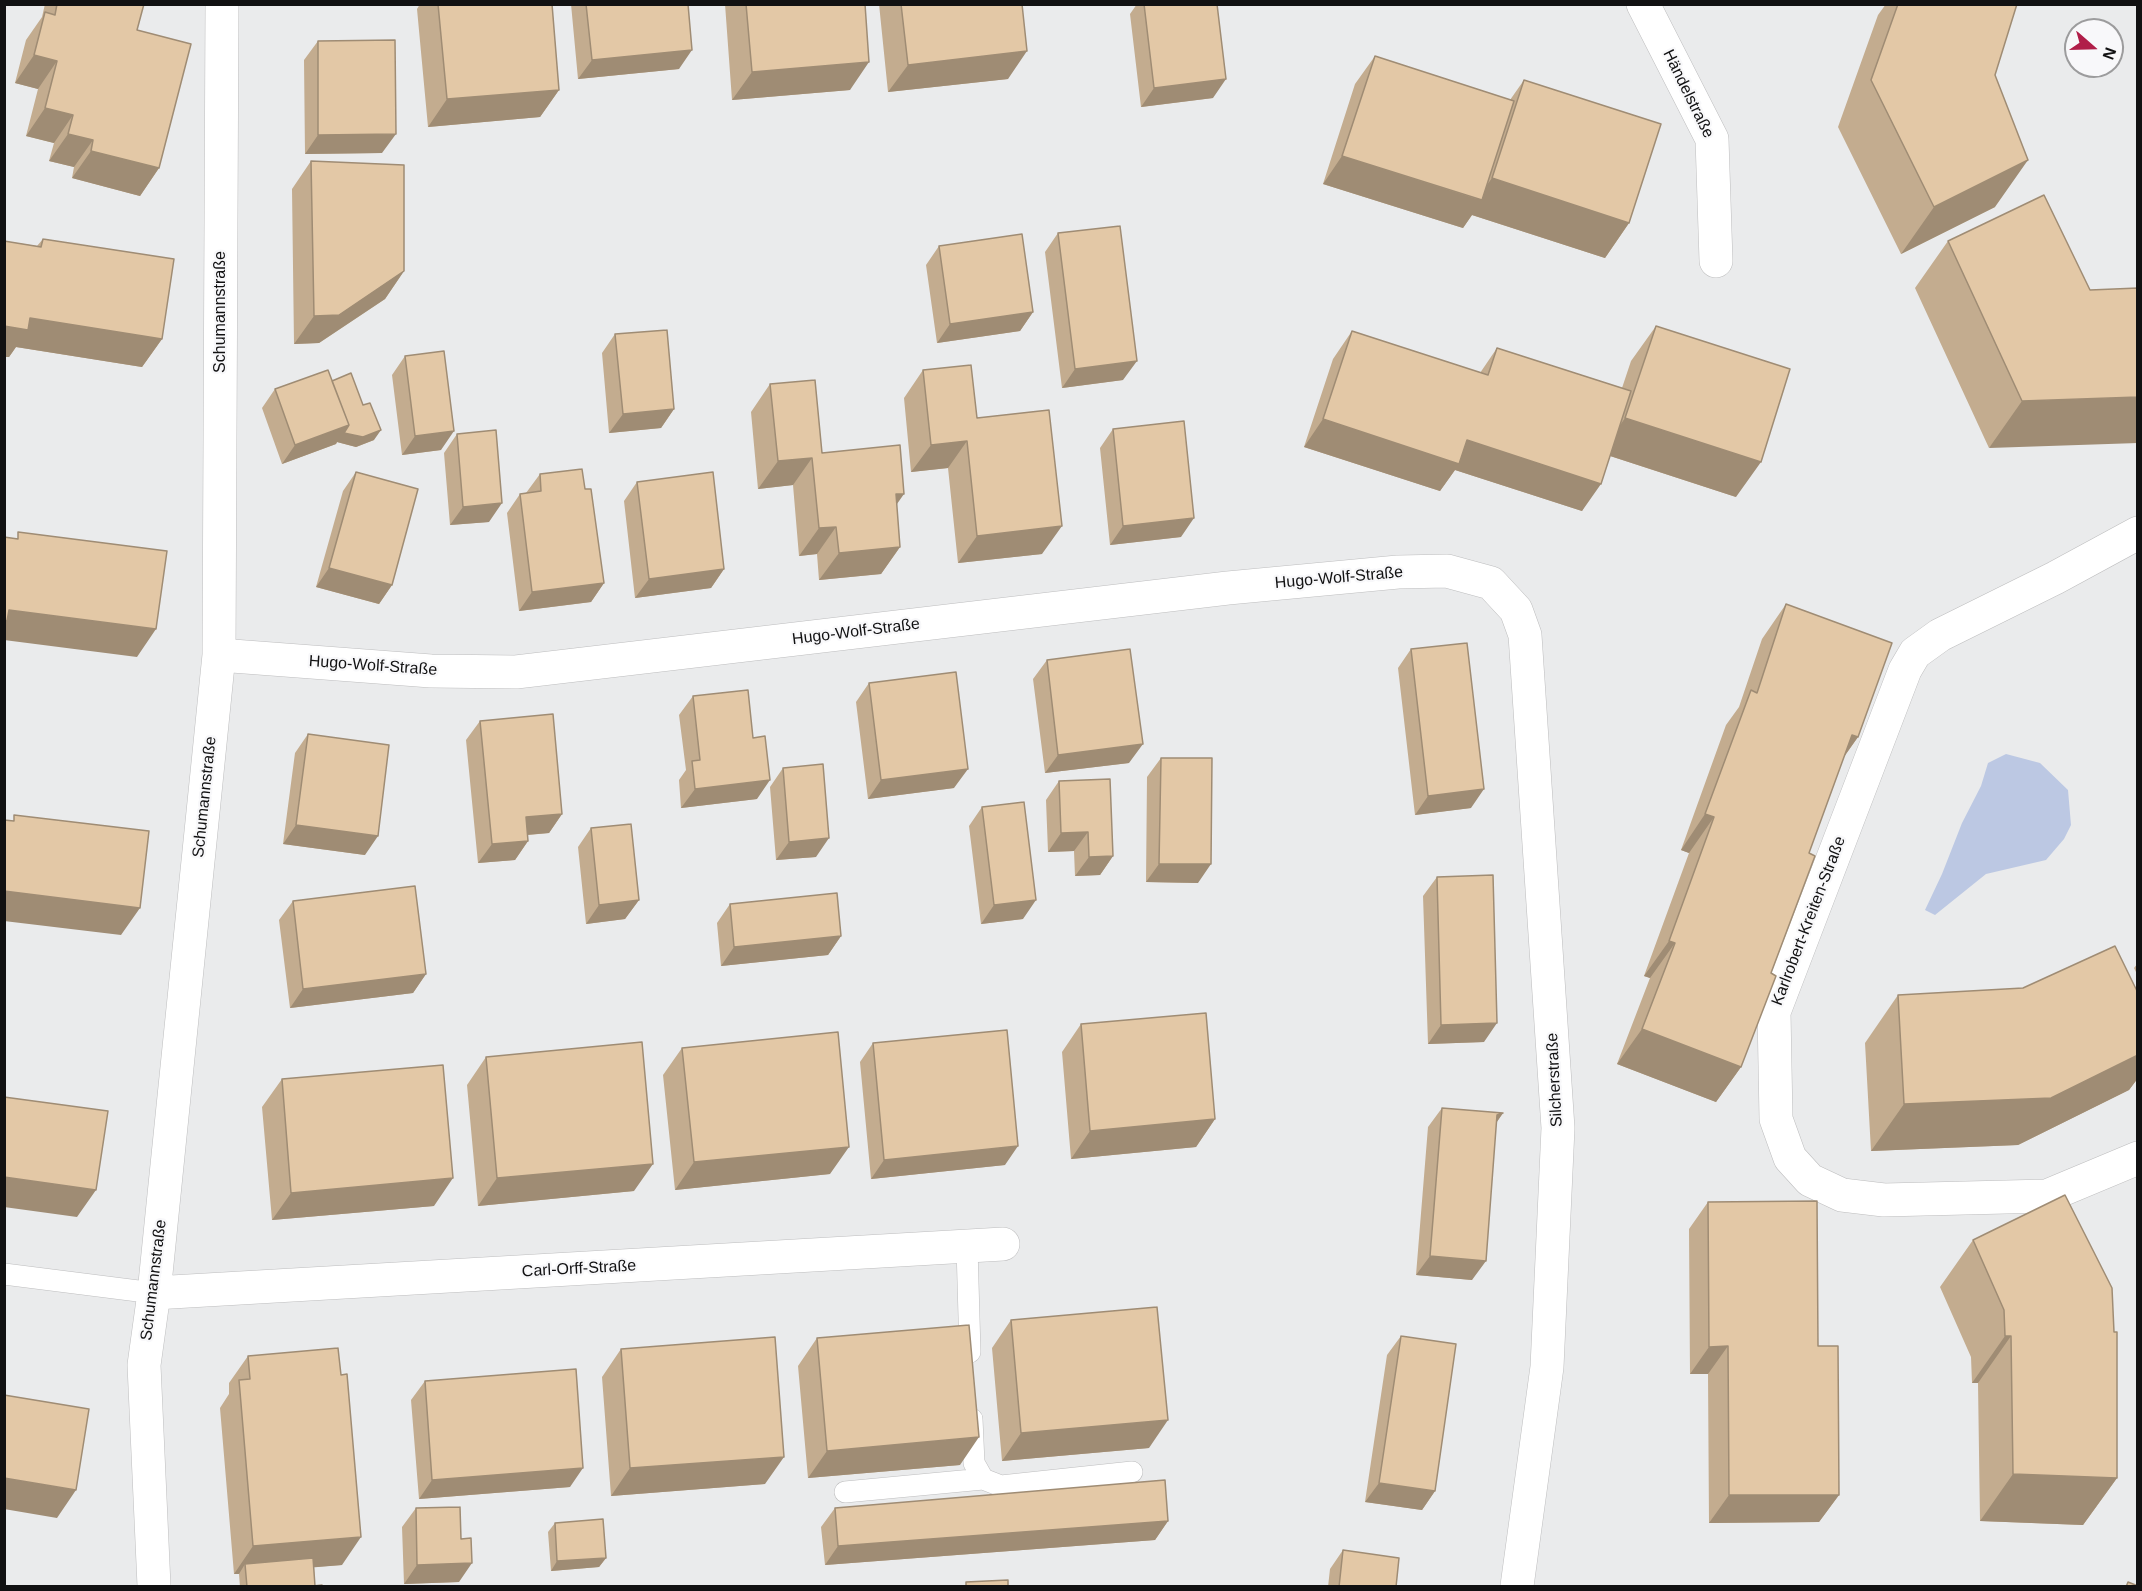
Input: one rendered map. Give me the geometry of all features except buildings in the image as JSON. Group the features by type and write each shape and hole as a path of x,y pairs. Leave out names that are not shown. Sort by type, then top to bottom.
{"street":[{"name":"Schumannstraße","path":"153,1587 144,1365 154,1293 219,655 222,4"},
{"name":"Händelstraße","path":"1643,4 1712,139 1716,261"},
{"name":"Karlrobert-Kreiten-Straße","path":"2138,532 2055,578 1940,635 1915,653 1901,681 1774,1012 1776,1119 1790,1158 1810,1180 1842,1195 1884,1200 2047,1196 2138,1158"},
{"name":"Hugo-Wolf-Straße","path":"219,655 431,671 516,672 1228,588 1398,572 1447,571 1491,583"},
{"name":"Silcherstraße","path":"1491,583 1516,610 1525,635 1558,1128 1547,1366 1517,1587"},
{"name":"Carl-Orff-Straße","path":"154,1293 1003,1245"}],"lane":[{"path":"967,1247 970,1368"},
{"path":"4,1274 154,1293"},
{"path":"972,1404 974,1463 983,1479"},
{"path":"845,1492 983,1479 1001,1486 1132,1472"}],"shaded area":[{"path":"2006,754 2040,763 2068,790 2071,825 2064,839 2046,860 1986,874 1935,915 1925,910 1962,823 1981,786 1988,763"}]}
